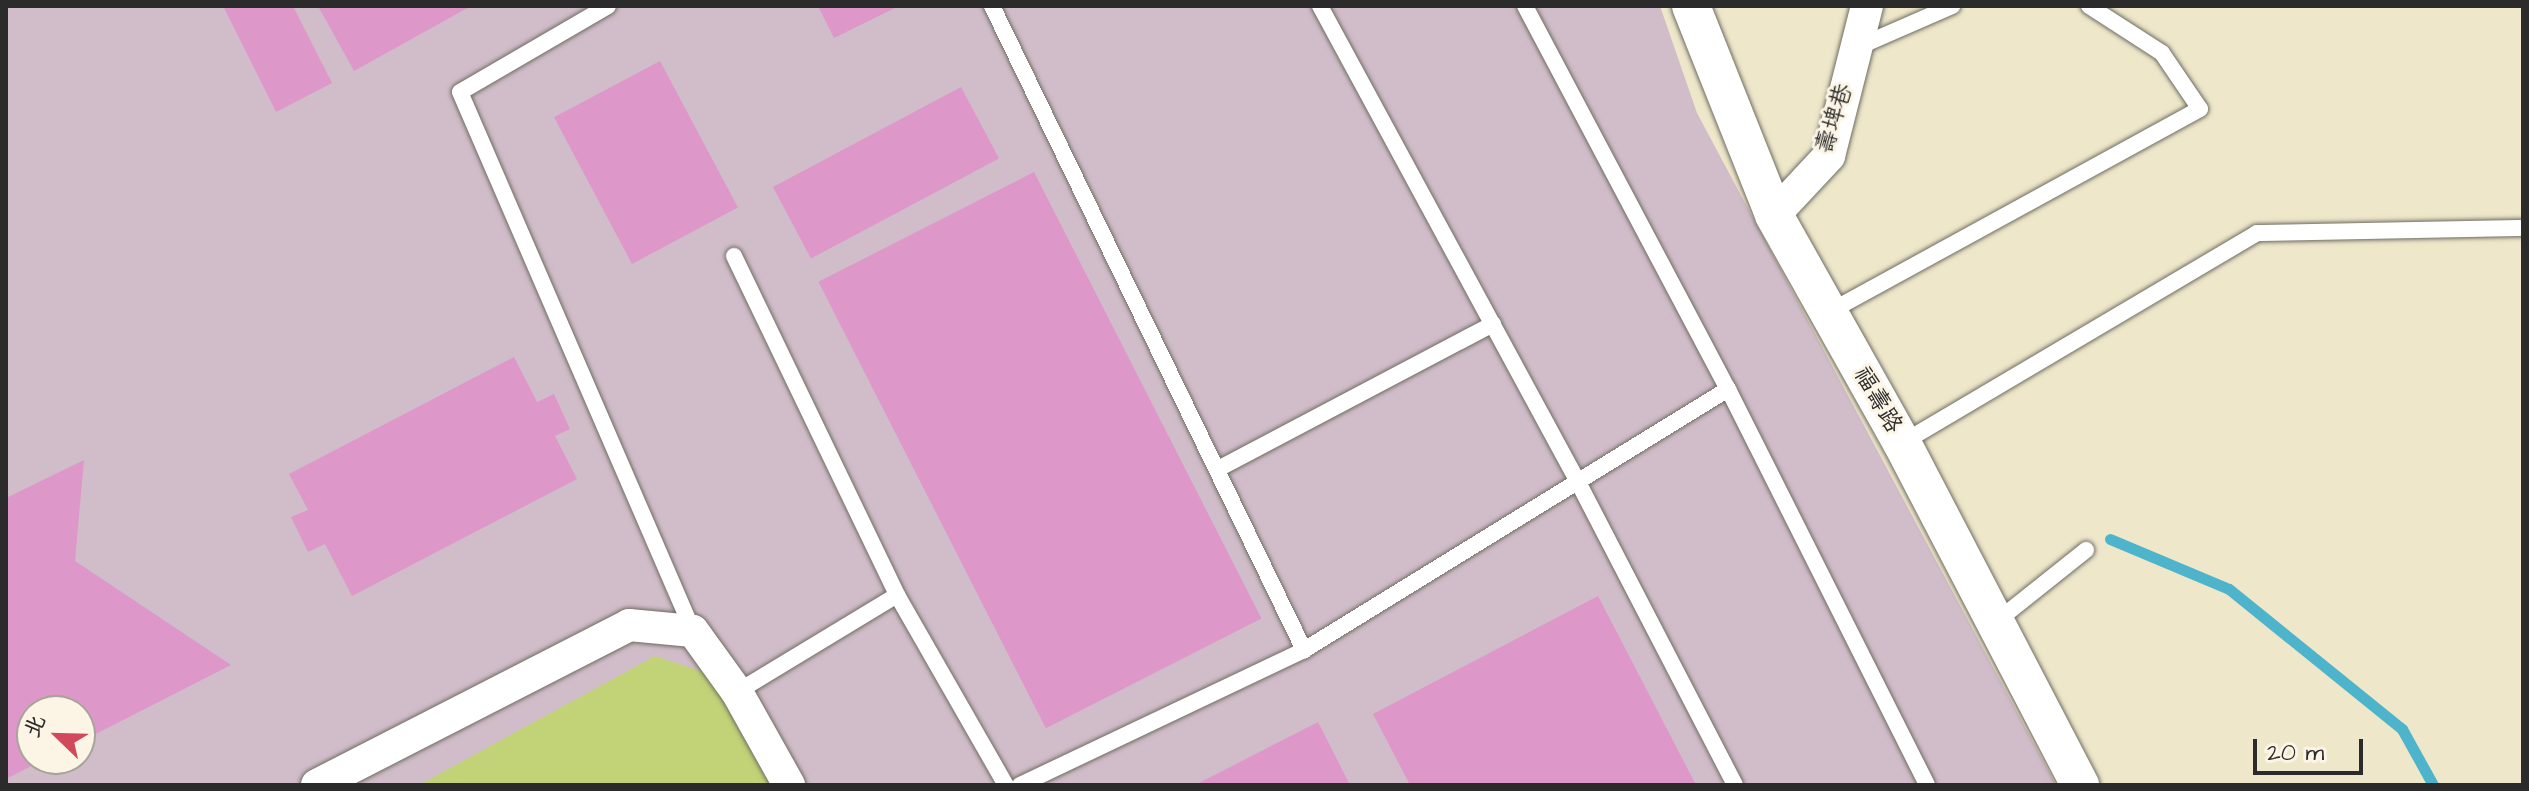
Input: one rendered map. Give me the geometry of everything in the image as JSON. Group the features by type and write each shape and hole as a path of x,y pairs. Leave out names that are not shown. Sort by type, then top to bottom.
{"street":[{"name":"福壽路","path":"1691,6 1774,215 1902,443 2080,785"},
{"name":"壽埤巷","path":"1774,215 1829,156 1867,6"},
{"path":"317,785 629,625 693,631 737,692 789,785"}],"lane":[{"path":"608,6 460,92 693,631"},
{"path":"992,6 1304,650"},
{"path":"1320,6 1578,482 1735,785"},
{"path":"1525,6 1728,389 1927,785"},
{"path":"1854,49 1952,6"},
{"path":"1827,313 2200,109 2162,53 2089,6"},
{"path":"1902,443 2257,233 2523,228"},
{"path":"734,256 897,595 1006,785"},
{"path":"1218,469 1493,324"},
{"path":"1020,785 1304,650 1728,389"},
{"path":"1997,621 2086,550"},
{"path":"737,692 897,595"}],"shaded area":[{"path":"6,6 1660,6 1697,113 2056,785 6,785"}],"green space":[{"path":"655,656 703,672 721,696 771,785 419,785"}],"building":[{"path":"223,6 293,6 332,83 276,112"},
{"path":"318,6 471,6 354,71"},
{"path":"818,6 899,6 834,38"},
{"path":"660,61 738,208 632,264 554,117"},
{"path":"961,87 999,159 811,259 773,187"},
{"path":"1034,172 1261,618 1046,728 818,282"},
{"path":"514,357 537,402 554,394 570,429 555,436 577,479 352,596 325,544 308,552 291,517 308,510 289,474"},
{"path":"84,460 75,561 231,665 96,734 96,695 16,695 16,774 6,779 6,498"},
{"path":"1598,596 1696,785 1410,785 1373,714"},
{"path":"1318,722 1350,785 1195,785"}],"waterway":[{"path":"2110,539 2229,589 2402,729 2433,785"}]}
